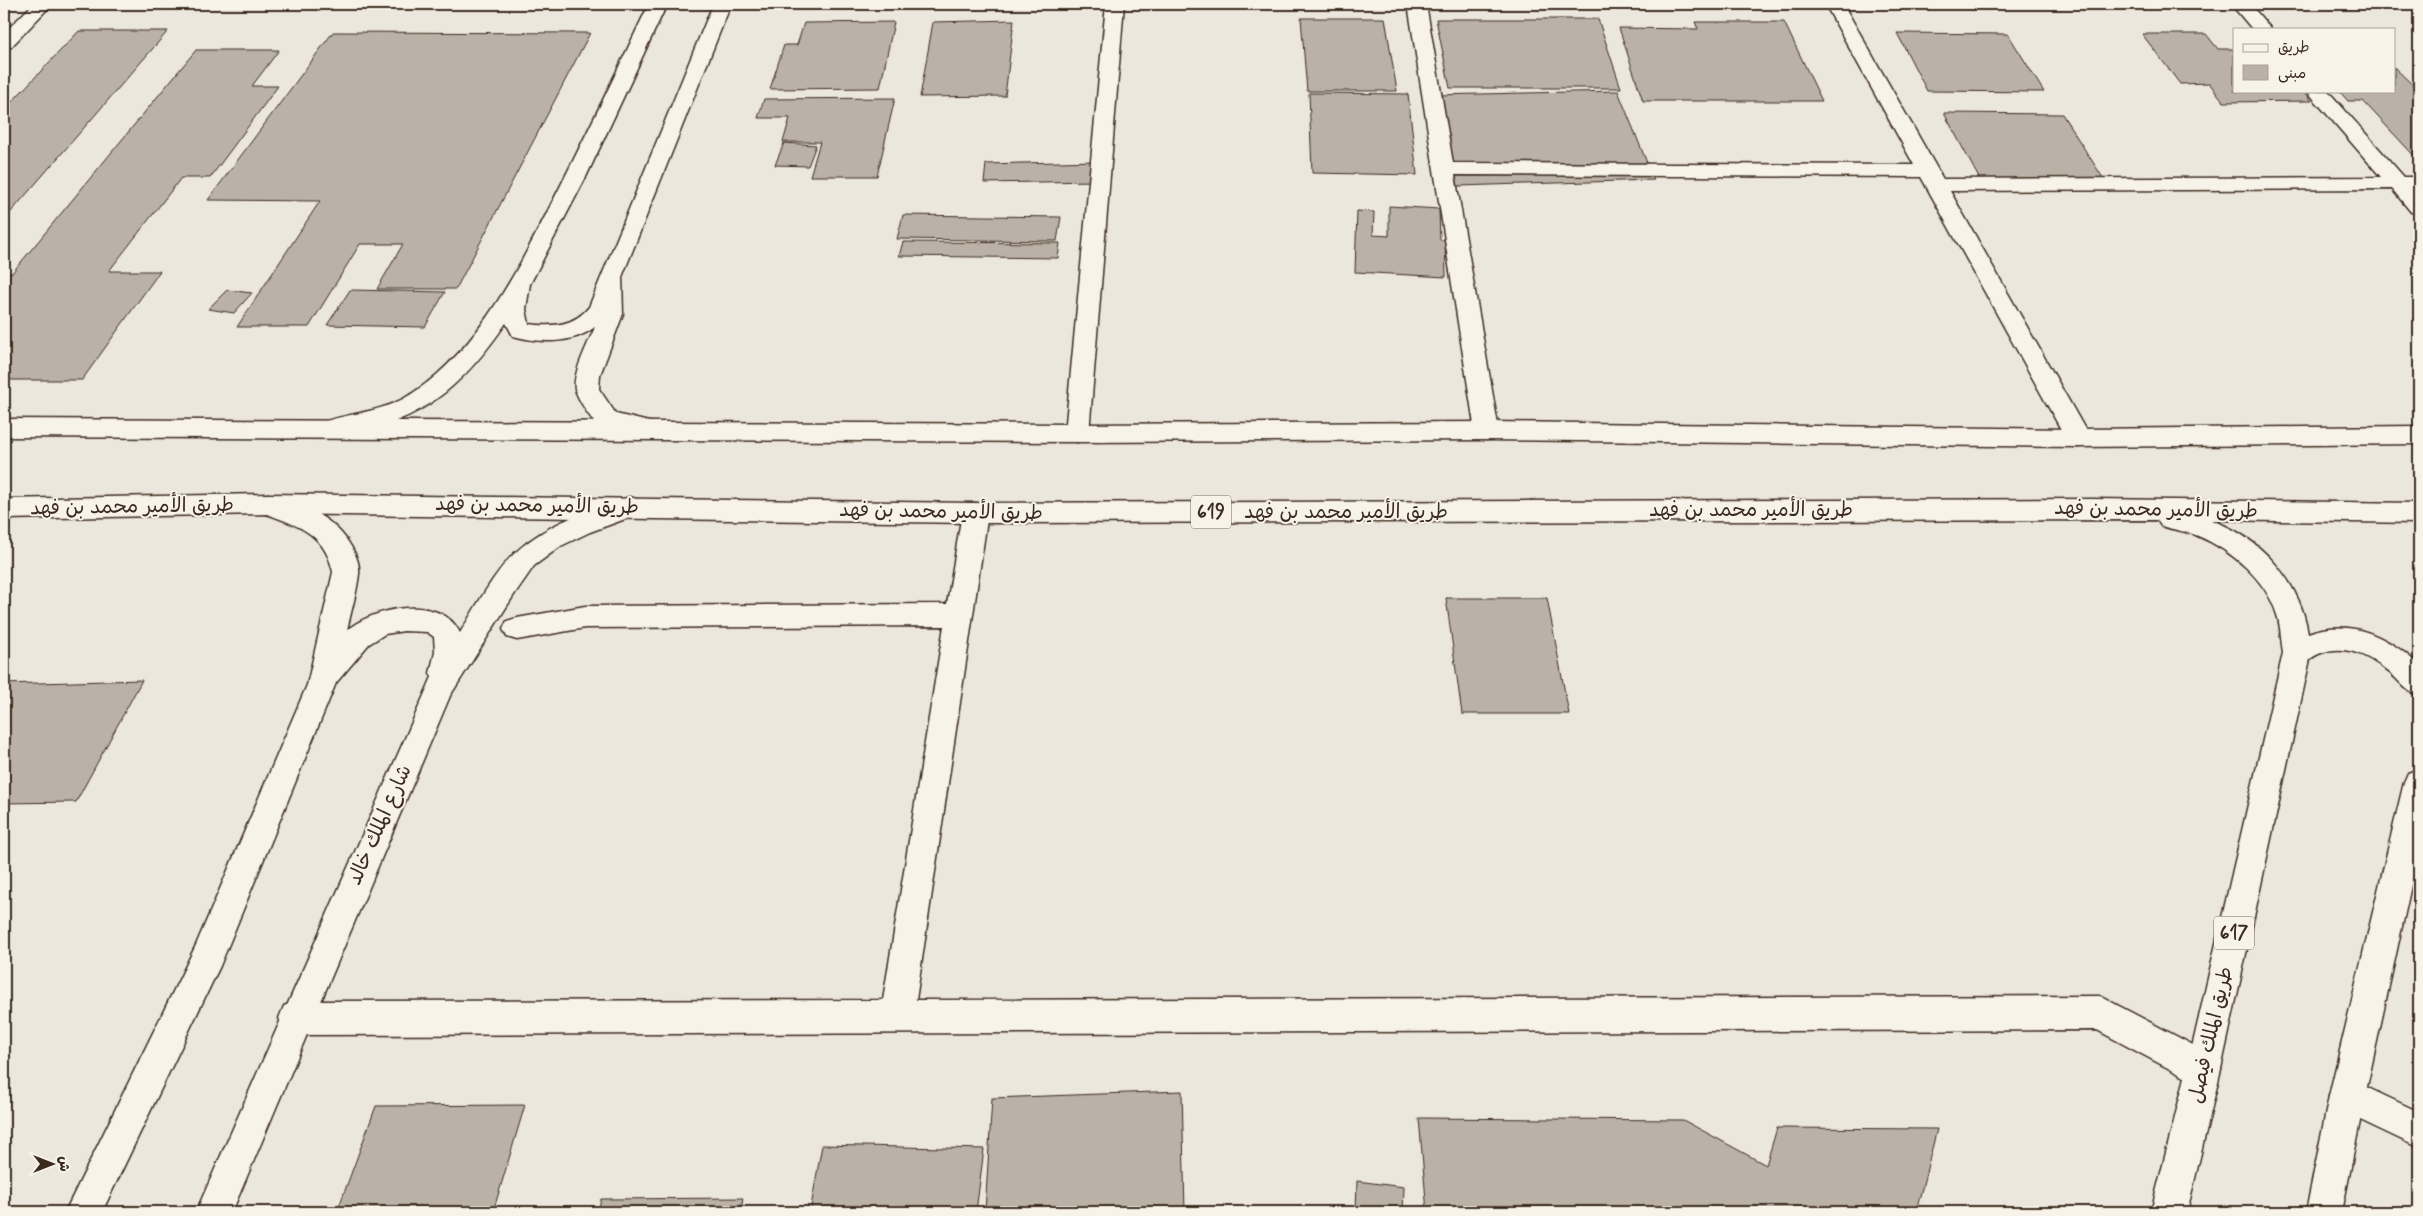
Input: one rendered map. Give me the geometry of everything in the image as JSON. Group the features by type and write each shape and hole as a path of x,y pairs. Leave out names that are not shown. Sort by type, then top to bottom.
{"main road":[{"path":"4,43 43,4"},
{"path":"320,430 368,422 396,413 420,399 448,377 478,343 522,280 603,123 658,4"},
{"path":"522,280 515,304 514,320 521,330 538,334 555,334 586,321 598,310 722,4"},
{"path":"1077,433 1115,4"},
{"path":"1417,4 1487,431"},
{"path":"1834,4 2078,438"},
{"path":"2240,4 2261,28"},
{"path":"2319,92 2419,207"},
{"path":"1444,169 1933,178 2419,183"},
{"path":"611,277 612,314 588,375 587,389 595,405 608,421 648,430"},
{"path":"4,428 1077,433 1487,431 2078,438 2419,435"},
{"path":"268,504 322,527 336,539 344,556 346,572 321,685"},
{"name":"طريق الأمير محمد بن فهد","path":"4,509 268,504 630,507 975,513 2093,509 2419,513"},
{"name":"شارع الملك خالد","path":"214,1212 438,691 504,586 525,559 552,539 581,525 630,507"},
{"path":"2093,509 2176,520 2205,528 2233,544 2260,565 2277,585 2290,614 2297,653 2318,640 2339,638 2369,644 2388,654 2408,670 2419,684"},
{"path":"897,1016 975,513"},
{"path":"517,630 585,617 958,615"},
{"path":"83,1212 208,955 321,685 340,655 356,638 373,627 392,620 411,618 430,621 441,627 449,636 450,649 438,691"},
{"name":"طريق الملك فيصل","path":"2169,1212 2204,1068 2297,653"},
{"path":"2324,1212 2348,1096 2419,782"},
{"path":"296,1018 2100,1013 2204,1068"},
{"path":"2348,1096 2419,1130"}],"building":[{"path":"1301,18 1385,18 1397,91 1307,91"},
{"path":"1436,19 1598,19 1621,88 1450,88"},
{"path":"1014,20 1005,96 920,97 933,22"},
{"path":"894,22 880,88 770,89 784,45 797,45 804,23"},
{"path":"1695,22 1784,22 1822,101 1643,101 1619,28 1698,29"},
{"path":"79,31 168,31 4,220 4,110"},
{"path":"333,32 590,33 456,289 377,289 403,244 360,244 309,327 237,327 320,201 208,200"},
{"path":"1897,33 2008,34 2044,92 1927,91"},
{"path":"2142,34 2206,34 2218,49 2233,49 2233,92 2305,92 2312,101 2224,102 2209,83 2180,84"},
{"path":"196,50 279,50 252,86 278,86 210,178 181,178 109,271 160,271 82,380 4,380 4,273 12,273"},
{"path":"2396,69 2419,91 2419,161 2363,101 2348,101 2340,92 2396,92"},
{"path":"1618,91 1654,180 1458,186 1434,95"},
{"path":"1309,93 1408,94 1417,175 1312,173"},
{"path":"895,98 877,176 810,176 820,142 783,142 790,118 758,118 764,99"},
{"path":"1944,113 2062,114 2105,181 1980,180"},
{"path":"784,143 816,145 808,166 775,165"},
{"path":"1096,161 1096,181 984,183 986,164"},
{"path":"1389,206 1439,209 1440,240 1445,240 1446,277 1355,272 1357,211 1374,212 1373,235 1389,236"},
{"path":"903,215 1061,217 1057,241 897,239"},
{"path":"903,242 1060,243 1058,258 899,256"},
{"path":"227,290 252,293 234,313 208,309"},
{"path":"350,290 445,292 425,327 327,325"},
{"path":"1446,598 1547,598 1569,714 1462,714"},
{"path":"142,680 76,802 4,803 4,684"},
{"path":"1182,1091 1185,1212 985,1212 992,1098"},
{"path":"525,1105 493,1212 337,1212 376,1106"},
{"path":"1419,1118 1683,1120 1766,1165 1777,1128 1937,1129 1916,1212 1427,1212"},
{"path":"822,1145 984,1149 976,1212 810,1212"},
{"path":"1357,1181 1404,1187 1403,1212 1356,1212"},
{"path":"743,1198 741,1212 598,1212 601,1199"}]}
